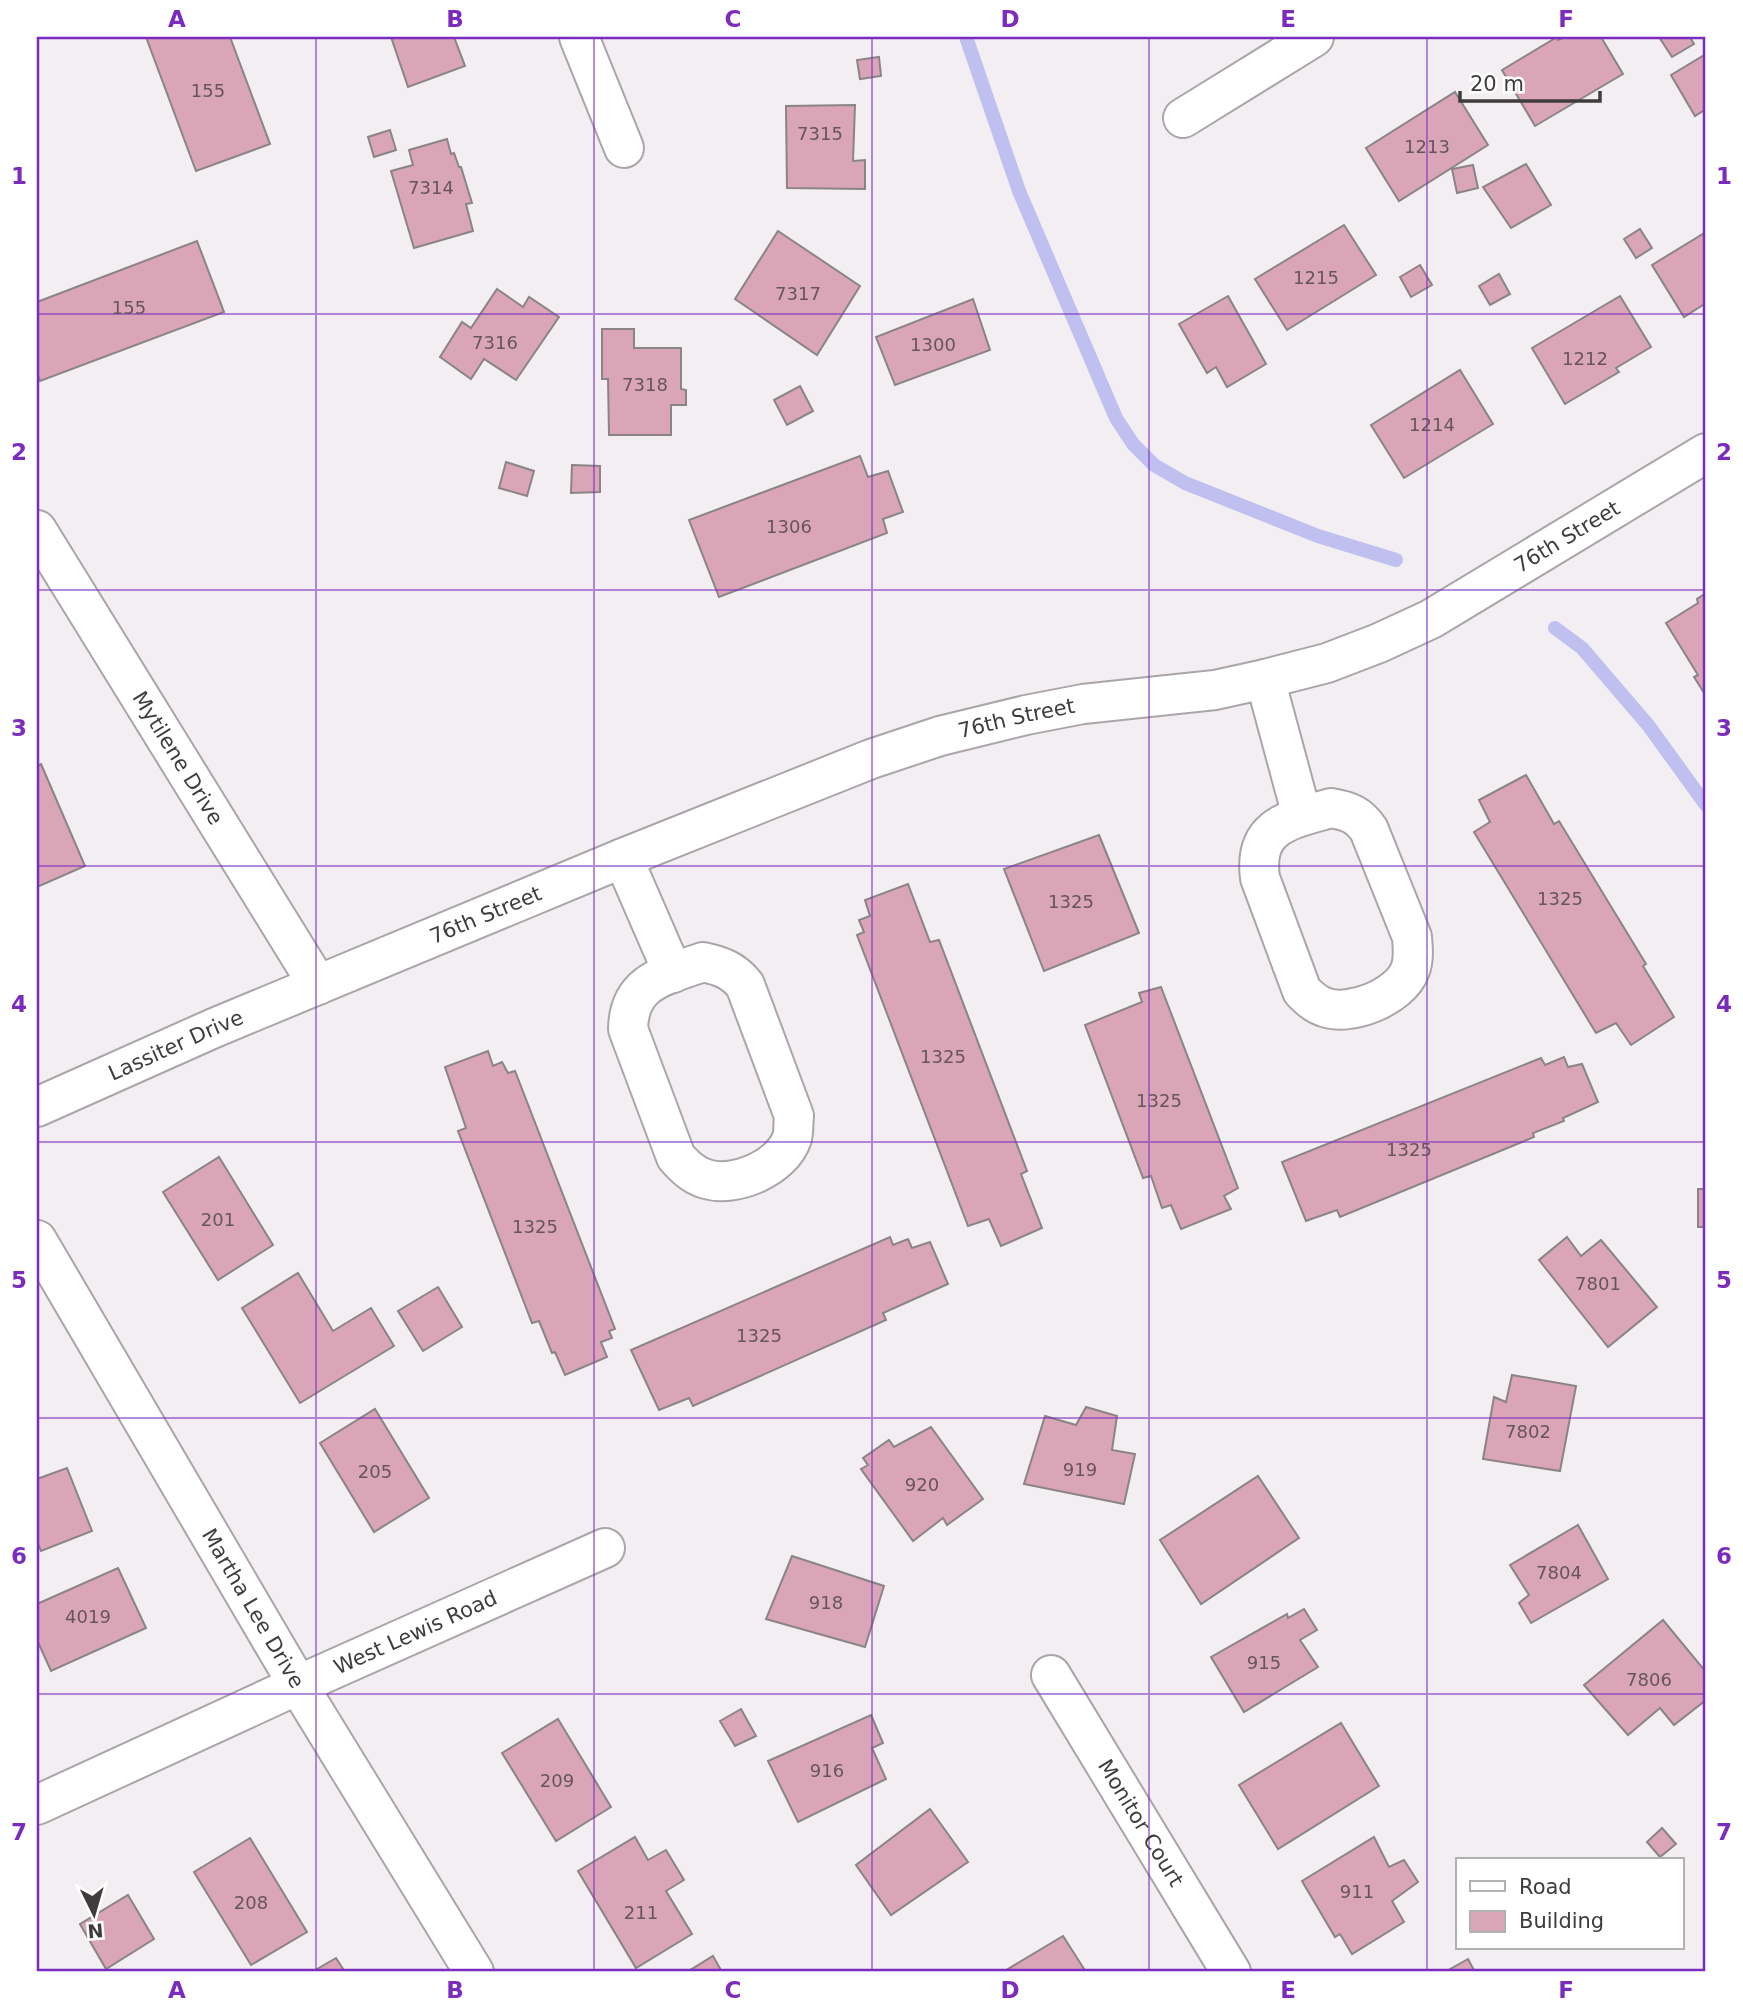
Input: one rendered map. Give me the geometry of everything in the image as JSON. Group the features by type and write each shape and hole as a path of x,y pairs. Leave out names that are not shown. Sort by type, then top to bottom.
{"street":[{"path":"579,37 624,148"},
{"path":"1183,118 1314,37"},
{"name":"76th Street","path":"318,985 623,858 871,760 940,736 1083,704 1214,690 1327,663 1431,619 1706,453"},
{"name":"Mytilene Drive","path":"37,530 318,985"},
{"path":"1265,679 1303,816"},
{"path":"1331,808 1348,811 1362,820 1369,830 1412,937 1410,970 1403,983 1391,994 1352,1008 1337,1010 1311,1000 1302,991 1260,878 1259,865 1260,850 1267,837 1277,828 1303,816 1331,808"},
{"path":"623,858 673,972"},
{"path":"703,962 722,966 736,974 745,985 794,1116 792,1137 783,1155 770,1166 751,1175 728,1181 707,1180 689,1171 676,1157 671,1144 628,1030 628,1014 649,982 673,972 703,962"},
{"name":"Lassiter Drive","path":"37,1107 318,985"},
{"name":"Martha Lee Drive","path":"37,1240 298,1685 474,1972"},
{"name":"West Lewis Road","path":"37,1805 605,1548"},
{"name":"Monitor Court","path":"1051,1675 1231,1972"}],"building":[{"path":"146,37 230,37 270,144 196,171"},
{"path":"391,37 454,37 465,66 408,87"},
{"path":"1557,37 1558,40 1565,37 1601,37 1623,74 1535,126 1502,70"},
{"path":"1659,37 1690,37 1694,44 1672,57"},
{"path":"1706,54 1706,109 1695,116 1671,75"},
{"path":"879,57 881,76 860,79 857,60"},
{"path":"1455,92 1488,145 1399,201 1366,148"},
{"path":"855,105 853,161 865,160 865,189 787,188 786,106"},
{"path":"390,130 396,150 374,157 368,137"},
{"path":"447,139 451,154 454,153 461,167 472,203 466,204 473,231 414,248 391,171 413,165 409,150"},
{"path":"1526,164 1551,205 1511,228 1483,187"},
{"path":"1473,165 1478,188 1457,193 1452,169"},
{"path":"1344,225 1376,275 1287,330 1255,279"},
{"path":"1640,229 1652,248 1636,258 1624,239"},
{"path":"778,231 860,286 817,355 735,299"},
{"path":"1706,232 1706,303 1684,317 1652,265"},
{"path":"197,241 224,312 40,381 37,373 37,302"},
{"path":"1420,265 1432,285 1411,297 1400,277"},
{"path":"1499,274 1510,294 1490,305 1479,286"},
{"path":"497,289 523,307 529,297 559,317 516,380 484,359 471,379 440,357 462,322 471,328"},
{"path":"1228,296 1266,364 1227,387 1216,367 1207,373 1179,324"},
{"path":"1620,296 1651,347 1616,368 1619,372 1565,404 1532,348"},
{"path":"973,299 990,350 895,385 876,337"},
{"path":"602,329 634,329 634,348 681,348 681,389 686,390 686,405 671,405 671,435 609,435 608,379 602,379"},
{"path":"1460,370 1493,424 1404,478 1371,425"},
{"path":"800,386 813,411 787,425 774,400"},
{"path":"860,456 868,477 888,471 903,512 883,519 887,533 719,597 689,520"},
{"path":"506,462 534,471 527,496 499,488"},
{"path":"572,465 600,466 600,492 571,493"},
{"path":"1706,593 1706,696 1694,677 1698,675 1666,623 1698,603 1697,599"},
{"path":"41,764 85,866 37,887 37,766"},
{"path":"1526,775 1554,824 1559,821 1646,964 1643,966 1674,1017 1631,1045 1616,1023 1596,1033 1474,832 1490,822 1479,800"},
{"path":"1099,835 1139,933 1044,971 1004,869"},
{"path":"908,884 930,942 939,940 1027,1171 1021,1174 1042,1228 1001,1246 989,1219 968,1226 857,935 864,932 859,920 870,916 865,900"},
{"path":"1161,987 1238,1188 1224,1196 1231,1209 1181,1229 1171,1205 1162,1208 1151,1176 1143,1178 1085,1025 1142,1002 1139,993"},
{"path":"488,1051 493,1066 502,1062 508,1073 515,1071 615,1329 609,1331 612,1338 601,1342 607,1357 565,1375 555,1352 552,1353 539,1321 532,1323 458,1131 466,1128 445,1067"},
{"path":"1564,1057 1568,1067 1582,1064 1598,1102 1563,1118 1564,1121 1533,1133 1534,1137 1340,1217 1337,1210 1306,1221 1282,1162 1541,1058 1545,1065"},
{"path":"219,1157 273,1245 218,1280 163,1192"},
{"path":"1698,1189 1706,1189 1706,1227 1698,1227"},
{"path":"890,1237 893,1245 908,1239 912,1248 930,1242 948,1284 883,1313 886,1320 693,1406 689,1398 659,1410 631,1350"},
{"path":"1567,1237 1581,1256 1601,1240 1657,1307 1608,1347 1539,1260"},
{"path":"298,1273 333,1331 371,1308 394,1346 300,1403 242,1308"},
{"path":"438,1287 462,1327 423,1351 398,1311"},
{"path":"1512,1375 1576,1386 1560,1471 1483,1459 1494,1397 1506,1402"},
{"path":"1086,1407 1117,1416 1112,1450 1135,1454 1124,1504 1024,1484 1045,1416 1076,1425"},
{"path":"375,1409 429,1498 374,1532 320,1443"},
{"path":"931,1427 983,1499 947,1525 943,1518 913,1541 861,1469 868,1465 863,1458 889,1440 894,1447"},
{"path":"67,1468 92,1531 41,1551 37,1541 37,1479"},
{"path":"1258,1476 1299,1538 1201,1604 1160,1540"},
{"path":"1578,1525 1608,1579 1531,1623 1519,1603 1529,1595 1510,1565"},
{"path":"792,1556 884,1586 865,1647 766,1619"},
{"path":"118,1568 146,1628 51,1671 37,1640 37,1604"},
{"path":"1304,1609 1317,1630 1300,1640 1318,1667 1244,1712 1211,1657 1287,1614 1288,1618"},
{"path":"1663,1620 1706,1672 1706,1700 1674,1725 1660,1708 1628,1735 1584,1685"},
{"path":"741,1709 756,1736 735,1746 720,1721"},
{"path":"871,1715 883,1743 872,1748 886,1779 798,1822 768,1761"},
{"path":"558,1719 611,1807 556,1841 502,1753"},
{"path":"1341,1723 1379,1786 1278,1849 1239,1785"},
{"path":"930,1809 968,1862 891,1915 856,1865"},
{"path":"1662,1828 1676,1844 1660,1857 1647,1842"},
{"path":"635,1837 648,1860 666,1850 684,1880 666,1891 692,1934 636,1968 578,1871"},
{"path":"1374,1837 1389,1867 1404,1860 1418,1882 1392,1901 1404,1922 1352,1954 1340,1934 1335,1937 1302,1881"},
{"path":"250,1838 307,1932 251,1965 194,1872"},
{"path":"128,1895 154,1939 106,1969 80,1924"},
{"path":"1063,1936 1086,1972 1003,1972"},
{"path":"713,1956 722,1972 687,1972"},
{"path":"336,1958 345,1972 312,1972"},
{"path":"1468,1959 1475,1972 1445,1972"}],"waterway":[{"path":"966,37 1019,191 1116,418 1133,444 1154,465 1185,483 1318,536 1396,560"},
{"path":"1555,628 1582,648 1648,725 1706,805"}]}
